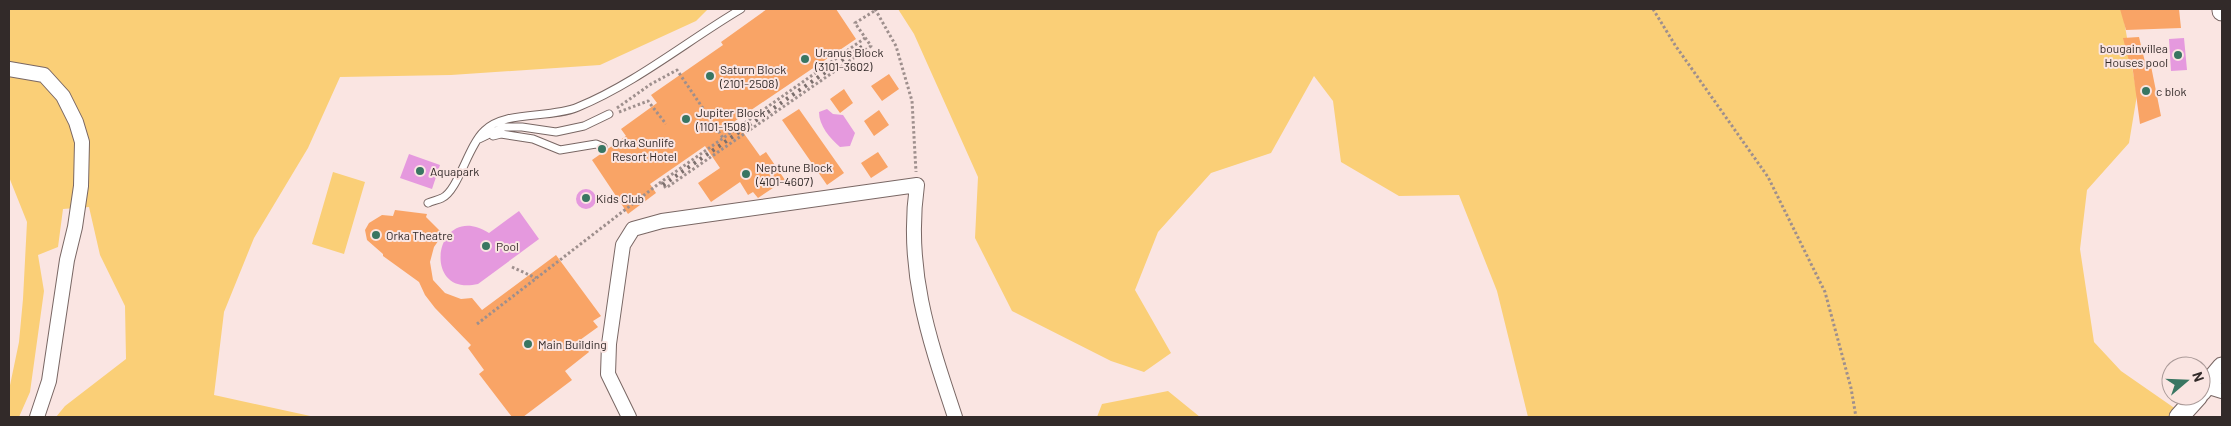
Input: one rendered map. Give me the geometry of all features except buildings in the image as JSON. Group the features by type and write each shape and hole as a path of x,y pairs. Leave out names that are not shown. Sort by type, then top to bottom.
{"street":[{"path":"9,69 44,75 64,96 76,122 82,142 81,186 75,227 67,260 49,381 37,417"},
{"path":"629,417 608,374 609,344 623,245 633,229 662,221 917,186 914,235 918,290 925,324 955,417"},
{"path":"2211,385 2222,367"},
{"path":"2179,417 2191,406"}],"lane":[{"path":"428,203 444,198 458,181 465,160 484,131 509,118 552,115 576,108 605,94 741,9"},
{"path":"478,140 504,127 522,127 556,132 584,126 609,114"},
{"path":"478,140 501,134 533,139 560,150 596,144 603,148"}],"path":[{"path":"661,182 666,188 871,46 855,22 875,9 896,46 912,101 917,186"},
{"path":"1652,9 1675,45 1768,177 1825,292 1851,388 1856,417"},
{"path":"477,324 661,182 865,38"},
{"path":"609,114 651,84 677,70 723,138"},
{"path":"609,114 648,101 666,124"},
{"path":"512,267 536,278"}],"shaded area":[{"path":"9,9 708,9 696,21 600,65 451,75 340,77 308,148 254,238 224,312 214,395 315,417 56,417 65,406 126,359 125,306 100,255 89,207 63,209 58,247 38,255 44,291 30,392 19,417 9,417 9,390 19,342 23,299 27,222 9,177"},
{"path":"898,9 2122,9 2137,95 2129,143 2087,190 2080,249 2094,342 2121,371 2161,399 2161,406 2171,406 2183,414 2179,417 1528,417 1497,291 1459,195 1399,196 1341,162 1333,101 1314,76 1271,153 1211,173 1158,232 1135,290 1171,353 1144,372 1111,361 1012,311 975,238 978,177 914,34"},
{"name":"bougainvillea Houses pool","path":"2184,38 2187,70 2171,71 2169,39"},
{"path":"827,109 833,114 843,115 855,133 850,146 840,147 826,131 819,117 819,112"},
{"name":"Aquapark","path":"409,154 440,165 432,189 400,178"},
{"path":"333,172 365,182 344,254 312,244"},
{"name":"Kids Club","path":"586,189 593,192 596,199 593,206 586,209 579,206 576,199 579,192"},
{"name":"Pool","path":"519,211 539,239 478,284 459,284 447,277 441,265 441,251 446,238 456,229 471,226 489,233"},
{"path":"1168,391 1200,417 1097,417 1102,404"}],"railway":[{"path":"663,185 866,44"}],"place":[{"name":"bougainvillea Houses pool","path":"2178,55"},
{"name":"Uranus Block (3101-3602)","path":"805,59"},
{"name":"Saturn Block (2101-2508)","path":"710,76"},
{"name":"c blok","path":"2146,91"},
{"name":"Jupiter Block (1101-1508)","path":"686,119"},
{"name":"Orka Sunlife Resort Hotel","path":"602,149"},
{"name":"Aquapark","path":"420,171"},
{"name":"Neptune Block (4101-4607)","path":"746,174"},
{"name":"Kids Club","path":"586,198"},
{"name":"Orka Theatre","path":"376,235"},
{"name":"Pool","path":"486,246"},
{"name":"Main Building","path":"528,344"}]}
